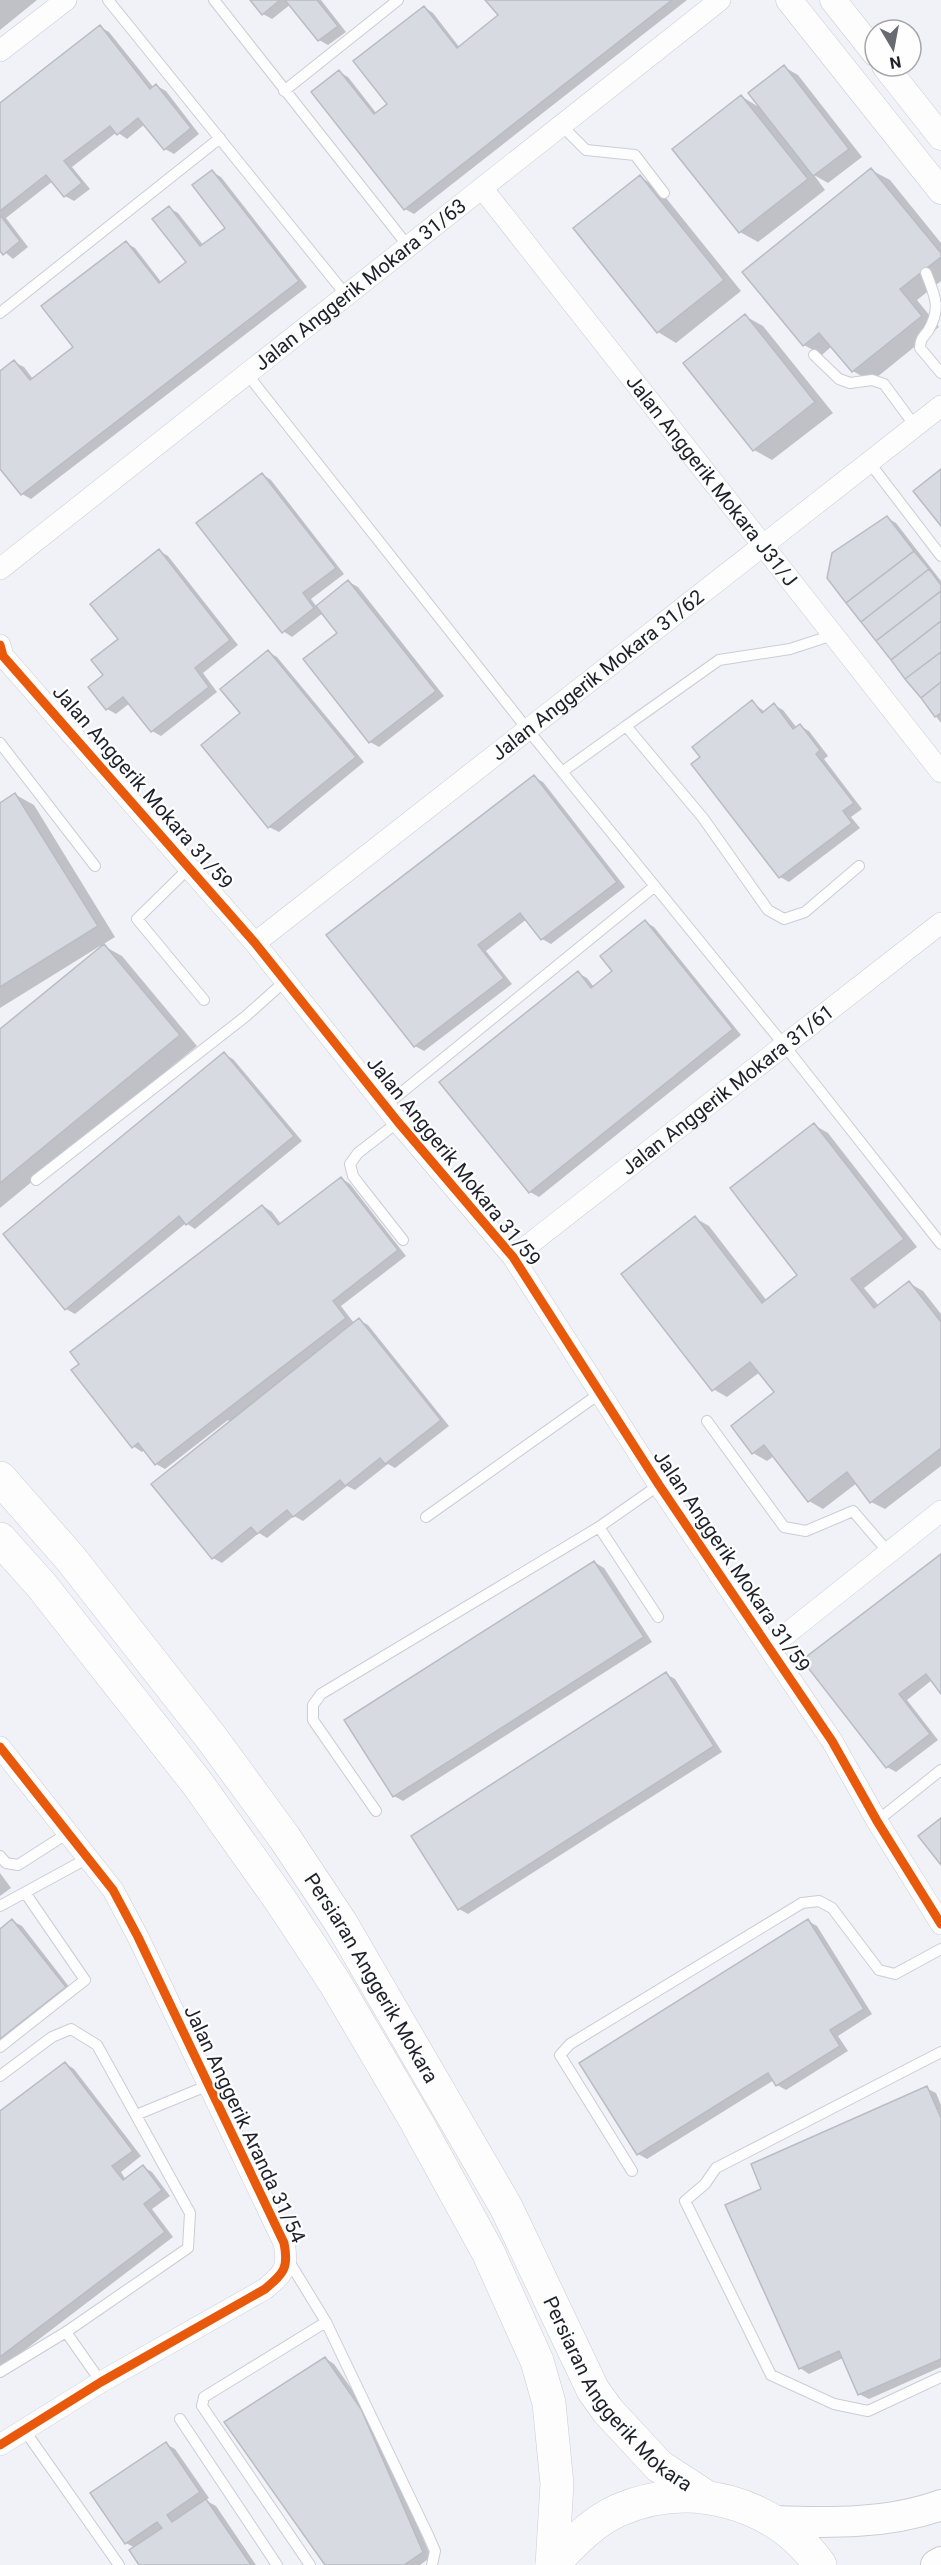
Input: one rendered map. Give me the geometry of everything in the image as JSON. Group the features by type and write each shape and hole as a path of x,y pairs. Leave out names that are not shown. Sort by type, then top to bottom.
{"main road":[{"name":"Persiaran Anggerik Mokara","path":"0,1478 71,1559 210,1736 284,1837 341,1923 506,2208 593,2390 608,2412 659,2466 705,2496"},
{"name":"Persiaran Anggerik Mokara","path":"0,1539 42,1586 197,1783 281,1901 335,1983 416,2121 488,2252 537,2361 549,2403 557,2484 552,2565"},
{"path":"552,2565 581,2534 619,2510 661,2497 705,2496 745,2506 774,2521 794,2535 820,2565"},
{"path":"774,2521 818,2522 878,2519 920,2513 941,2505"},
{"path":"936,2565 941,2562"}],"street":[{"path":"0,51 66,0"},
{"name":"Jalan Anggerik Mokara 31/63","path":"0,569 720,0"},
{"path":"789,0 941,191"},
{"path":"833,0 863,38"},
{"path":"895,78 941,136"},
{"name":"Jalan Anggerik Mokara J31/J","path":"482,188 941,772"},
{"name":"Jalan Anggerik Mokara 31/62","path":"255,943 941,406"},
{"name":"Jalan Anggerik Mokara 31/59","path":"1,653 255,943 392,1114 513,1257 599,1394 832,1741 877,1821 941,1924"},
{"name":"Jalan Anggerik Mokara 31/61","path":"513,1257 941,922"},
{"path":"770,1647 941,1511"},
{"name":"Jalan Anggerik Aranda 31/54","path":"0,1747 113,1890 138,1937 285,2242 287,2258 283,2273 266,2289 101,2382 0,2445"}],"lane":[{"path":"108,0 346,295"},
{"path":"214,0 408,246"},
{"path":"284,91 398,0"},
{"path":"561,125 586,150 634,155 664,193"},
{"path":"0,313 220,138"},
{"path":"926,273 940,313 938,321 920,340 920,348 941,373"},
{"path":"814,355 839,379 850,383 872,380 884,384 915,426"},
{"path":"247,374 528,730 784,1045 941,1244"},
{"path":"869,462 941,556"},
{"path":"562,772 719,660 790,649 833,635"},
{"path":"626,726 704,818 768,910 784,919 805,912 860,866"},
{"path":"0,743 95,866"},
{"path":"190,867 136,919 204,1000"},
{"path":"403,1240 353,1176 350,1164 392,1114 655,886"},
{"path":"36,1180 246,1016 284,981"},
{"path":"426,1517 599,1394"},
{"path":"707,1421 784,1527 806,1531 853,1511 889,1553"},
{"path":"376,1811 314,1720 313,1705 321,1694 599,1527 659,1485"},
{"path":"599,1527 658,1617"},
{"path":"877,1821 941,1770"},
{"path":"0,1856 6,1863 18,1865 68,1833"},
{"path":"0,1906 26,1894 88,1858"},
{"path":"0,2047 85,1980 26,1894"},
{"path":"632,2171 560,2055 570,2044 802,1903 819,1901 832,1908 879,1970 895,1974 941,1949"},
{"path":"0,2076 52,2037 71,2029 97,2045 190,2213 188,2248 66,2332 0,2372"},
{"path":"941,2052 716,2168 705,2184 685,2200 771,2375 834,2404 868,2411 941,2377"},
{"path":"136,2115 209,2085"},
{"path":"287,2258 327,2322 428,2535 435,2551 432,2565"},
{"path":"310,2565 202,2406 204,2397 327,2322"},
{"path":"66,2332 101,2382"},
{"path":"180,2419 277,2565"},
{"path":"25,2431 118,2565"}],"building":[{"path":"250,0 280,0 262,15"},
{"path":"285,0 317,0 338,26 318,41"},
{"path":"485,0 672,0 404,210 311,92 339,70 374,114 387,104 353,61 424,6 457,48 498,15"},
{"path":"100,25 150,89 156,84 191,128 164,150 138,118 117,135 110,126 64,161 82,183 64,197 46,175 0,211 0,103"},
{"path":"784,65 849,149 813,176 748,93"},
{"path":"741,95 808,179 739,233 672,149"},
{"path":"871,168 941,253 941,257 900,289 922,316 852,372 819,333 803,346 742,272"},
{"path":"212,170 299,281 21,495 0,469 0,371 14,360 30,380 73,347 41,306 126,241 159,283 186,262 152,219 169,206 200,246 225,228 192,185"},
{"path":"640,175 724,280 657,333 573,228"},
{"path":"0,215 20,241 3,255 0,251"},
{"path":"745,314 815,402 753,451 683,363"},
{"path":"941,469 941,526 913,491"},
{"path":"262,473 336,568 303,593 314,608 282,633 196,523"},
{"path":"887,516 914,551 846,603 827,578 832,553"},
{"path":"159,549 230,640 195,668 209,687 151,732 123,697 106,710 88,687 103,675 91,660 118,639 90,604"},
{"path":"914,551 929,569 861,622 846,603"},
{"path":"929,569 941,585 941,591 876,641 861,622"},
{"path":"348,580 436,691 369,743 303,659 337,633 316,606"},
{"path":"941,591 941,621 891,660 876,641"},
{"path":"941,621 941,652 905,679 891,660"},
{"path":"268,650 356,757 268,828 201,745 240,713 220,689"},
{"path":"941,652 941,682 921,698 905,679"},
{"path":"941,682 941,713 935,717 921,698"},
{"path":"752,700 762,713 774,703 793,729 800,724 820,750 816,754 854,803 843,811 852,823 779,878 691,764 700,757 692,747"},
{"path":"534,775 617,882 541,940 520,913 478,945 504,978 414,1047 326,935"},
{"path":"15,793 98,926 0,987 0,803"},
{"path":"645,920 733,1029 529,1193 439,1082 578,971 591,988 612,971 600,956"},
{"path":"104,944 180,1035 0,1183 0,1029"},
{"path":"224,1052 294,1136 186,1225 179,1216 65,1310 3,1234"},
{"path":"814,1123 904,1239 851,1279 874,1308 909,1281 941,1322 941,1448 870,1503 847,1472 808,1502 764,1445 752,1454 731,1426 774,1392 750,1362 712,1391 621,1274 695,1216 762,1303 797,1275 730,1188"},
{"path":"341,1177 398,1250 333,1301 346,1318 155,1465 138,1443 132,1448 71,1370 79,1364 70,1352 262,1205 278,1225"},
{"path":"359,1318 441,1420 385,1464 380,1458 345,1486 340,1480 293,1517 287,1510 257,1534 251,1527 212,1559 151,1484"},
{"path":"941,1554 941,1694 926,1674 899,1694 930,1734 886,1768 802,1660"},
{"path":"594,1561 644,1637 393,1797 344,1720"},
{"path":"666,1672 714,1746 458,1910 411,1836"},
{"path":"941,1818 941,1865 918,1836"},
{"path":"12,1919 66,1987 0,2039 0,1929"},
{"path":"808,1919 864,2009 830,2030 840,2046 776,2086 768,2073 637,2155 579,2063"},
{"path":"65,2062 133,2151 112,2166 123,2180 143,2165 162,2190 144,2204 165,2232 0,2357 0,2111"},
{"path":"927,2086 941,2118 941,2359 858,2395 839,2351 799,2369 725,2205 761,2189 751,2164"},
{"path":"325,2357 361,2409 423,2552 404,2565 325,2565 224,2422"},
{"path":"166,2442 200,2492 167,2515 172,2522 206,2499 251,2565 139,2565 129,2550 162,2528 157,2522 125,2544 90,2493"}],"cycle path":[{"path":"0,645 3,656 255,943 398,1122 513,1257 659,1485 832,1741 877,1821 941,1924"},
{"path":"0,1747 113,1890 138,1937 284,2243 286,2258 281,2274 265,2289 101,2382 0,2445"}]}
